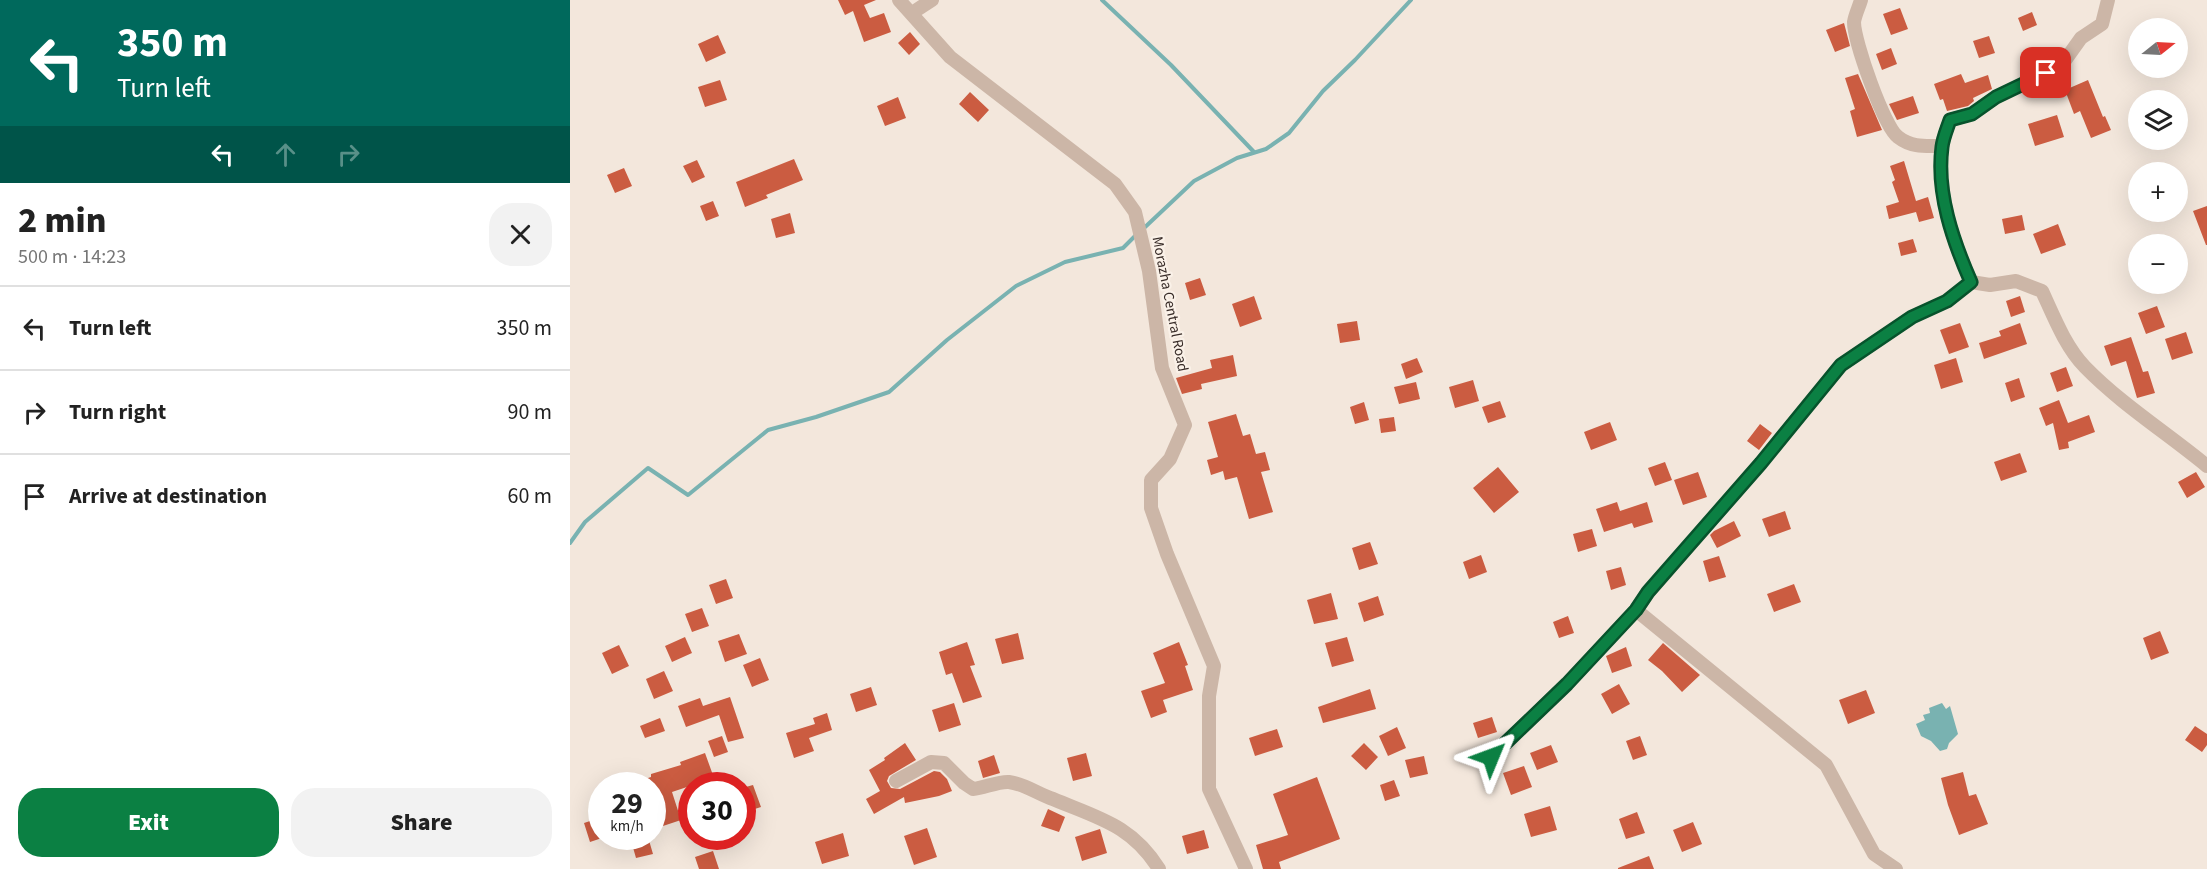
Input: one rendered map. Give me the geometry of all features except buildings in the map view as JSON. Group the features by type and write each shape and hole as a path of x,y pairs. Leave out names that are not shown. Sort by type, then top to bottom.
{"street":[{"name":"Morazha Central Road","path":"899,0 950,57 1115,184 1135,212 1149,271 1162,368 1185,425 1170,459 1151,480 1151,508 1167,554 1214,666 1209,696 1209,789 1246,869"},
{"path":"912,13 932,0"},
{"path":"1861,0 1854,22 1863,59 1878,102 1896,136 1916,147 1942,146"},
{"path":"1971,282 1953,240 1941,174 1942,146 1950,120 1972,114 1996,97 2046,73 2066,59 2081,38 2102,24 2108,0"},
{"path":"1491,757 1567,684 1636,610 1648,592 1761,463 1841,365 1912,317 1947,301 1971,282 1990,285 2016,281 2042,291 2064,337 2084,366 2116,395 2207,466"},
{"path":"1636,610 1826,765 1874,854 1896,869"},
{"path":"896,781 931,762 944,763 973,789 1007,782 1028,787 1051,799 1102,818 1119,828 1148,851 1159,869"}],"water":[{"path":"1942,703 1946,709 1950,706 1958,734 1949,743 1947,749 1940,751 1931,741 1921,736 1916,724 1925,720 1923,715 1930,713 1929,708"}],"waterway":[{"path":"1102,0 1171,65 1254,152"},
{"path":"1143,229 1194,181 1237,158 1266,149 1289,133 1323,91 1411,0"},
{"path":"570,543 585,522 648,468 688,495 768,430 816,417 889,392 947,340 1016,286 1065,262 1123,248 1137,234"}],"route":[{"path":"1491,757 1567,684 1636,610 1648,592 1761,463 1841,365 1912,317 1947,301 1971,282 1953,240 1941,174 1942,146 1950,120 1972,114 1996,97 2046,73"}]}
